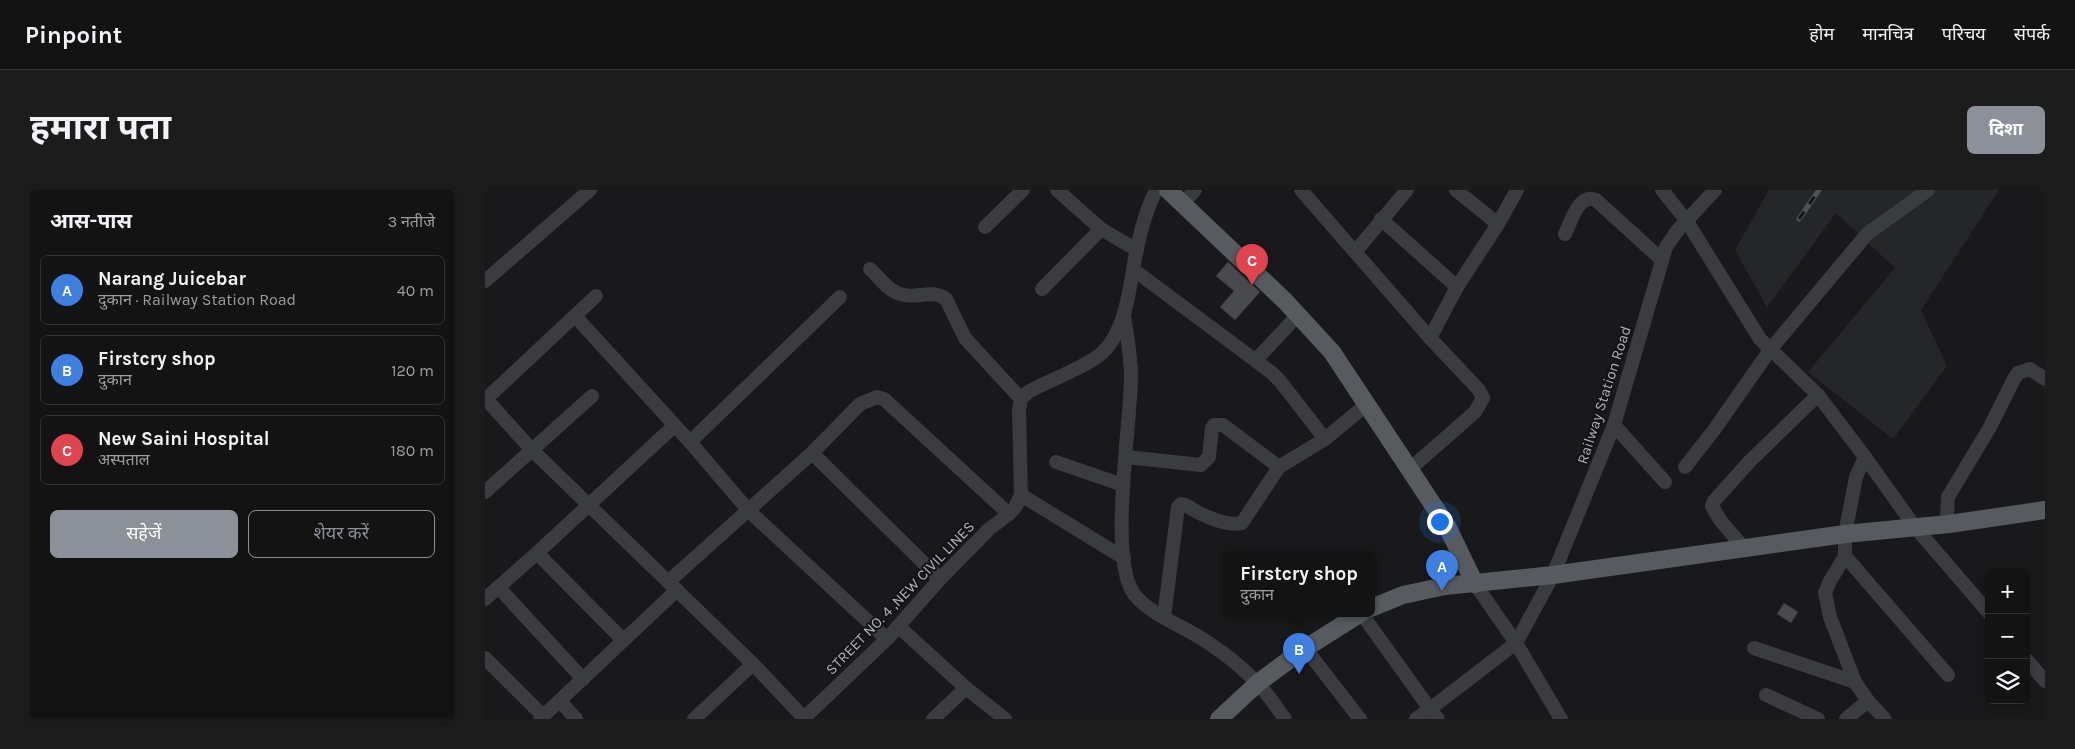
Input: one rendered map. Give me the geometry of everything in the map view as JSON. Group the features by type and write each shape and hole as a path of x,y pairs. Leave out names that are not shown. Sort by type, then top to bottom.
{"main road":[{"path":"1169,190 1182,205 1285,302 1333,352 1447,526 1475,584"},
{"path":"1375,606 1403,595 1445,586 1553,575 1845,534 1949,524 2045,510"},
{"path":"1219,719 1258,684 1305,648 1355,617"}],"street":[{"path":"985,227 1023,190"},
{"path":"1057,190 1101,229 1137,250"},
{"path":"1124,558 1021,494 1019,410 1021,399 1028,392 1093,359 1103,352 1111,342 1124,312 1137,250 1151,200 1156,190"},
{"path":"1182,205 1195,190"},
{"path":"1355,252 1407,190"},
{"path":"1456,190 1498,224"},
{"path":"1430,338 1457,287 1498,224 1517,190"},
{"path":"1662,190 1686,220 1749,323 1770,350 1818,395 1915,527 1985,608"},
{"name":"Railway Station Road","path":"1515,644 1553,575 1615,425 1665,247 1686,220 1715,190"},
{"path":"1685,467 1714,430 1770,350 1867,234 1928,190"},
{"path":"1303,191 1430,338 1479,390 1483,398 1475,412 1410,469"},
{"path":"485,281 581,193"},
{"path":"1565,234 1578,206 1583,201 1591,198 1596,200 1662,260"},
{"path":"1381,219 1457,287"},
{"path":"1042,290 1101,229"},
{"path":"870,268 888,287 902,296 933,293 946,299 965,338 1021,399"},
{"path":"1134,270 1257,360 1281,381 1325,439"},
{"path":"485,398 597,296"},
{"path":"690,442 840,297"},
{"path":"1124,312 1131,376 1123,485 1122,531 1126,576 1135,596 1164,617 1208,642 1258,684 1285,719"},
{"path":"575,316 690,442 749,511 887,639"},
{"path":"1257,360 1297,316"},
{"path":"1949,524 1947,514 1948,497 1990,427 2014,379 2018,373 2030,369 2045,379"},
{"path":"1744,548 1715,513 1712,506 1714,501 1750,461 1818,395"},
{"path":"485,492 592,396"},
{"path":"486,660 541,718 623,640 672,586 812,453 860,404 877,397 884,399 1009,514"},
{"name":"STREET NO. 4 ,NEW CIVIL LINES","path":"485,398 532,450 753,664 804,718 887,639 989,529 1009,514 1016,506 1021,494"},
{"path":"1164,617 1178,507 1181,504 1186,505 1201,514 1230,525 1242,522 1279,467 1325,439 1366,405"},
{"path":"1126,457 1201,465 1209,457 1212,428 1214,425 1219,424 1223,425 1279,467"},
{"path":"1615,425 1665,482"},
{"path":"485,599 674,426"},
{"path":"812,453 941,579"},
{"path":"1865,457 1857,477 1845,534 1845,556 1825,593 1831,618 1855,682 1885,719"},
{"path":"1056,462 1123,485"},
{"path":"537,553 623,640"},
{"path":"1845,556 1948,675"},
{"path":"1475,584 1561,719"},
{"path":"498,587 583,679"},
{"path":"1364,617 1434,714"},
{"path":"898,626 966,688 1005,719"},
{"path":"1416,719 1434,714 1515,644"},
{"path":"1305,648 1360,719"},
{"path":"1754,648 1855,682"},
{"path":"2027,659 2045,681"},
{"path":"694,719 753,664"},
{"path":"933,719 966,688"},
{"path":"1765,695 1818,719"},
{"path":"1846,719 1868,700"},
{"path":"560,701 576,719"}],"shaded area":[{"path":"1769,190 1999,190 1921,310 1947,366 1893,439 1808,372 1895,268 1836,213 1767,307 1735,250"}],"building":[{"path":"1228,262 1260,292 1235,320 1220,307 1234,291 1216,276"},
{"path":"1784,603 1798,612 1791,623 1777,614"}],"railway":[{"path":"1799,219 1819,190"}],"place":[{"name":"New Saini Hospital","path":"1252,285"},
{"name":"Narang Juicebar","path":"1442,591"},
{"name":"Firstcry shop","path":"1299,674"}]}
